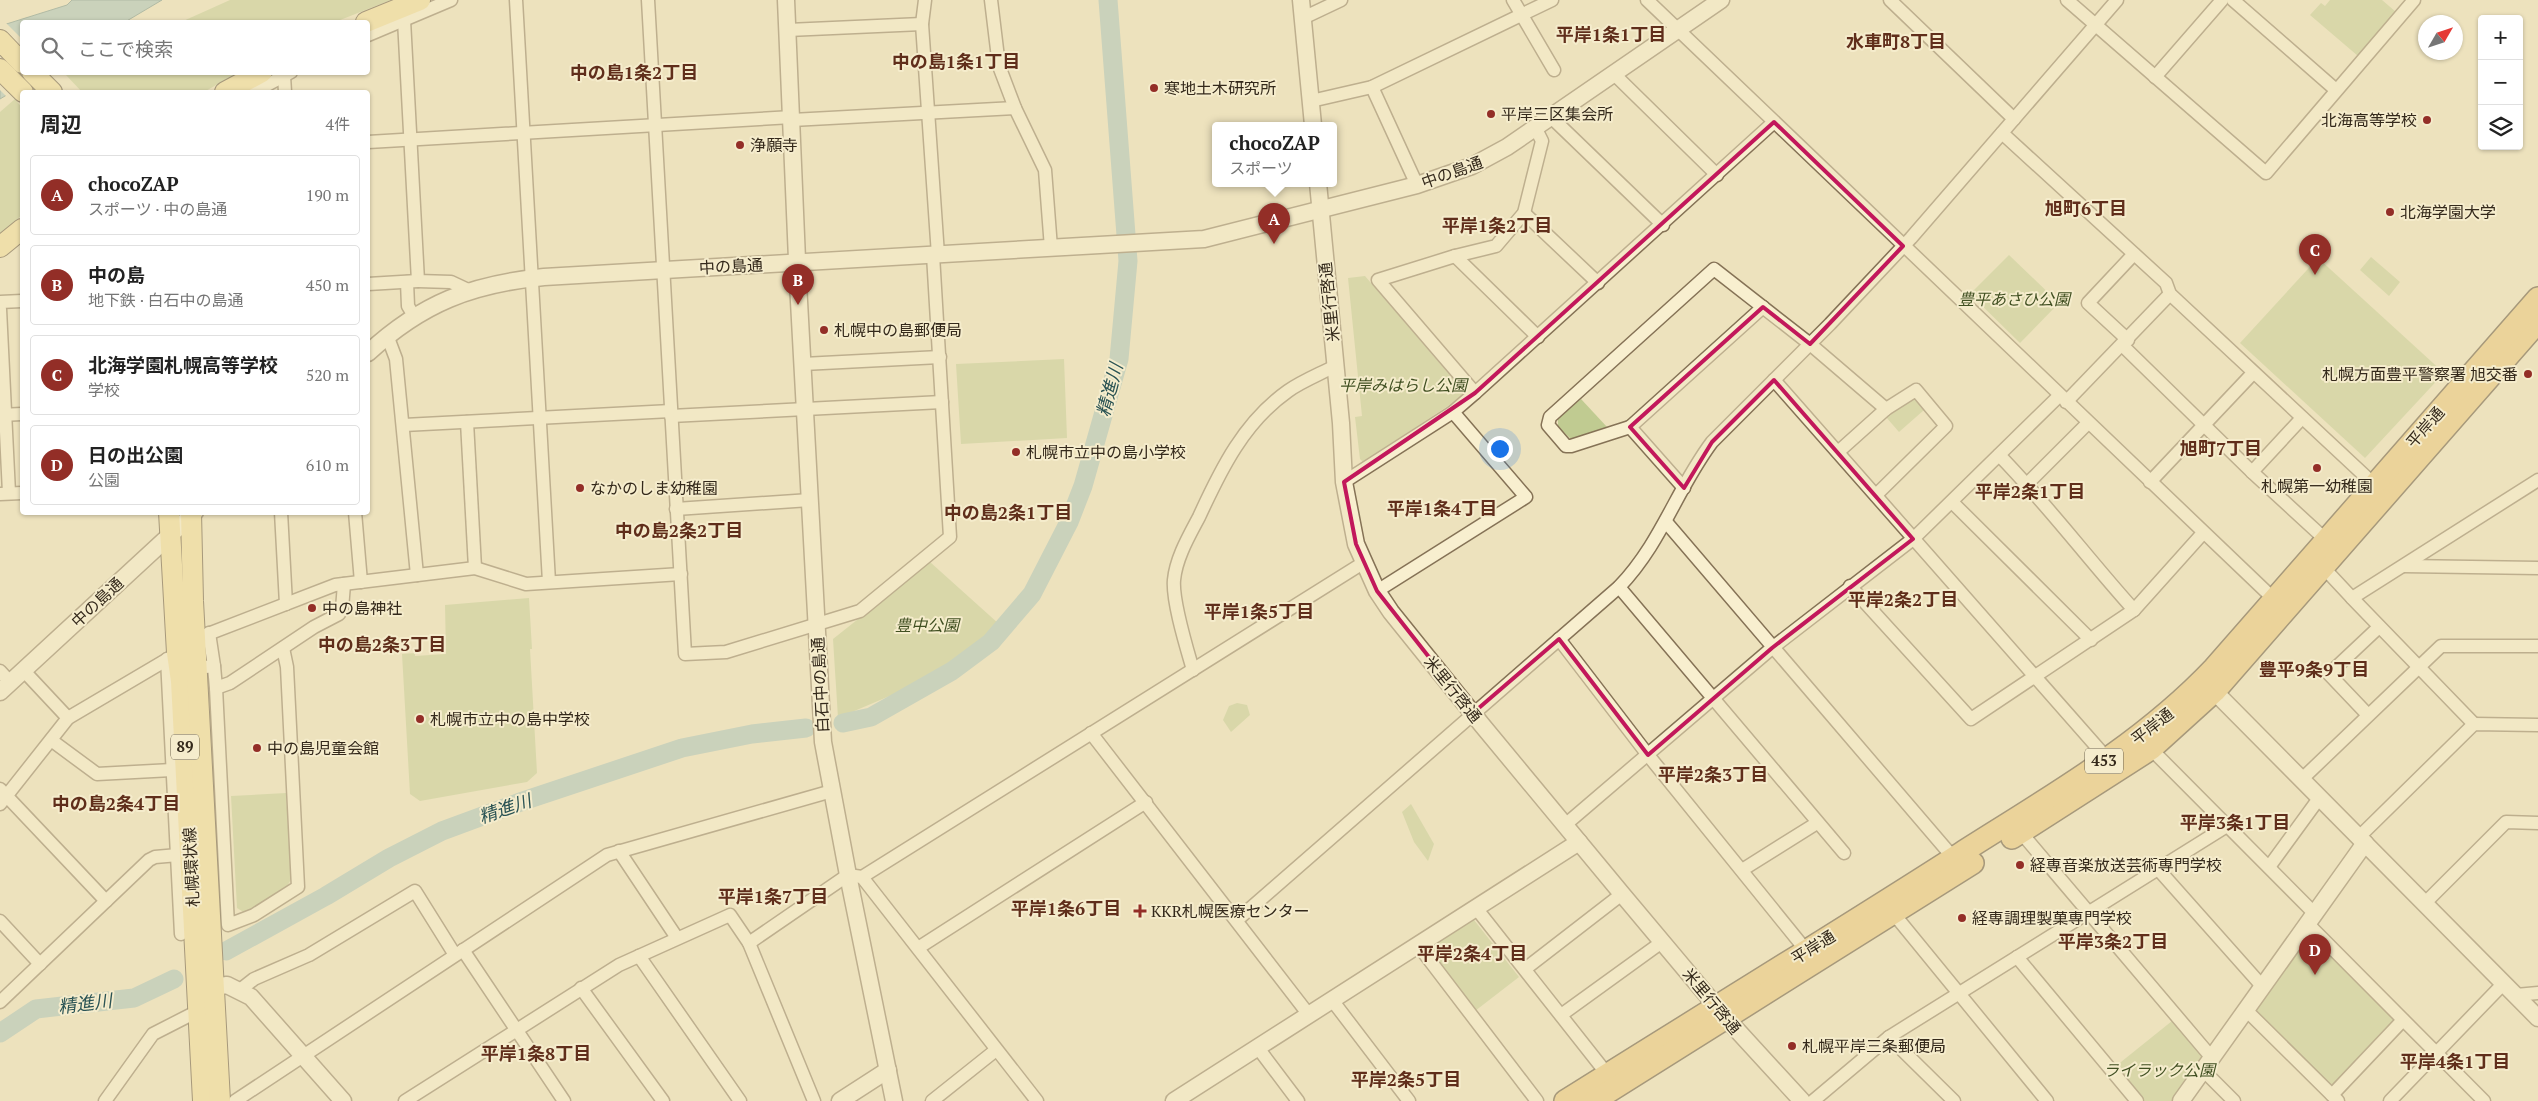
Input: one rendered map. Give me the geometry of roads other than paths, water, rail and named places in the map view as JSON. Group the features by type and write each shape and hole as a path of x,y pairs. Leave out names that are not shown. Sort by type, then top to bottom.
{"highway":[{"name":"平岸通","path":"2279,605 2323,567 2381,490 2538,298"},
{"name":"平岸通","path":"1565,1101 1612,1081 1889,908 2112,765 2151,749 2279,605 2326,540 2381,490 2538,322"},
{"name":"平岸通","path":"2112,765 2156,723 2209,686"},
{"name":"平岸通","path":"1594,1101 1612,1081"}],"main road":[{"path":"370,20 420,0"},
{"path":"0,40 20,61"},
{"path":"0,69 21,90"},
{"path":"35,75 50,90"},
{"path":"229,90 256,75"},
{"path":"2,247 20,230"},
{"name":"札幌環状線","path":"169,515 172,656 181,681 203,1101"},
{"name":"札幌環状線","path":"192,515 205,667 214,987 220,1101"}],"street":[{"path":"370,34 451,0"},
{"path":"516,0 549,582"},
{"path":"648,0 685,654 726,652 816,622 860,611 950,537 922,24 925,0"},
{"name":"白石中の島通","path":"786,0 823,742 832,790 855,876 894,1101"},
{"path":"991,0 999,66 1015,108 1044,170 1051,248"},
{"path":"1301,0 1313,122"},
{"path":"1303,18 1341,0"},
{"path":"1513,0 1554,70"},
{"path":"1311,101 1372,87 1552,0"},
{"path":"1647,0 2279,605"},
{"name":"中の島通","path":"370,351 387,335 414,316 468,290 501,282 532,278 1204,239 1417,185 1472,166 1536,129 1721,0"},
{"path":"1890,0 2014,119"},
{"path":"2067,0 2266,173 2410,4 2397,0"},
{"path":"1237,920 1619,587 1642,560 1712,442 1904,246 2117,0"},
{"path":"2155,77 2222,0"},
{"path":"2233,0 2336,90"},
{"path":"404,20 411,139 413,282 408,306 414,316"},
{"path":"788,30 922,24"},
{"path":"258,90 285,75"},
{"path":"285,90 287,75"},
{"path":"1615,75 1717,175"},
{"path":"1372,87 1417,185"},
{"path":"370,142 655,124 1015,108"},
{"path":"1552,118 1663,225"},
{"path":"1344,482 1453,412 1476,393 1663,225 1774,122"},
{"path":"1476,393 1378,280 1455,256 1496,246 1524,213 1542,141 1536,129"},
{"path":"2002,133 2166,283 2170,294 2381,490"},
{"name":"米里行啓通","path":"1318,187 1344,482 1352,527 1363,563 1377,591 1391,612 1565,825 1795,1099"},
{"path":"1524,213 1598,283"},
{"path":"2134,254 2088,303 2204,425 2326,540"},
{"path":"1455,256 1538,336"},
{"path":"1763,307 1630,427 1566,446 1548,425 1550,417 1714,269 1763,307 1810,344 1886,409"},
{"path":"370,284 451,282 468,290"},
{"path":"1565,825 1772,648 1913,539 2000,455 2125,343 2170,294"},
{"path":"0,302 20,301"},
{"path":"0,309 4,494 20,493"},
{"path":"387,335 396,359 418,575"},
{"path":"803,364 940,356"},
{"path":"1193,670 1182,630 1174,581 1182,551 1225,462 1252,425 1273,402 1290,389 1335,366"},
{"path":"2150,482 2253,373"},
{"path":"1774,380 2112,765"},
{"path":"1838,452 1886,409 1916,390 1946,426 1876,495"},
{"path":"404,426 540,418 806,409 942,402"},
{"path":"1377,591 1526,497 1453,412"},
{"path":"3,415 20,414"},
{"path":"2252,472 2302,418"},
{"path":"467,422 476,568"},
{"path":"2027,484 2088,423"},
{"path":"1630,427 1684,488"},
{"path":"2000,455 2027,484 2087,558 2134,610"},
{"path":"2352,598 2538,480"},
{"path":"676,508 810,500"},
{"path":"1952,502 2091,640"},
{"name":"中の島通","path":"4,682 24,671 191,515"},
{"path":"281,515 286,604"},
{"path":"355,515 362,582"},
{"path":"1666,522 1958,864"},
{"path":"1850,586 1971,719 2134,610 2203,533"},
{"path":"749,943 855,876 1193,670 1363,563"},
{"path":"2404,566 2538,568"},
{"path":"2323,567 2474,724 2538,725"},
{"path":"202,636 335,585 476,568 526,584 680,574"},
{"path":"216,688 230,682 341,612 344,584"},
{"path":"1619,587 1714,697 1816,823 1844,853"},
{"path":"2368,715 2330,674 2379,627"},
{"path":"1559,639 1648,754 1811,957"},
{"path":"2302,779 2441,646 2538,646"},
{"path":"205,667 216,688 228,925 254,916 298,887 287,667 283,648"},
{"path":"106,900 2,797 68,718 172,656"},
{"path":"172,656 172,770 181,934"},
{"path":"24,671 68,718"},
{"path":"2209,686 2538,1018"},
{"path":"2181,1101 2311,919 2362,840 2474,724"},
{"path":"1091,733 1309,1015"},
{"path":"51,740 97,774 172,770"},
{"path":"2151,749 2269,867 2311,919 2403,1020 2484,1101"},
{"path":"235,1101 607,855 832,790"},
{"path":"2269,867 2320,797"},
{"path":"918,948 1146,802"},
{"path":"2425,903 2506,822 2538,823"},
{"path":"1742,870 1816,823"},
{"path":"1813,1101 1889,1037 2227,826"},
{"path":"2016,827 2088,913 2234,1101"},
{"path":"1178,1100 1579,842"},
{"path":"619,851 677,938"},
{"path":"0,1002 152,858 178,855"},
{"path":"2158,869 2262,986"},
{"path":"855,876 918,948 1037,1101"},
{"path":"240,990 254,980 309,955 415,891 564,1101"},
{"path":"1525,969 1622,894"},
{"path":"1476,908 1612,1081"},
{"path":"1889,908 2047,1101"},
{"path":"405,1101 581,988 639,956 730,915 749,943 814,1101"},
{"path":"0,921 40,964"},
{"path":"1561,1015 1662,942"},
{"path":"1418,945 1537,1101"},
{"path":"639,956 740,1101"},
{"path":"2017,957 2137,1101"},
{"path":"2390,1101 2504,983"},
{"path":"214,987 227,984 252,997 343,1101"},
{"path":"581,988 663,1101"},
{"path":"2516,995 2538,993"},
{"path":"1332,1000 1409,1101"},
{"path":"2246,1010 2335,1098 2403,1020"},
{"path":"105,1101 153,1034 198,1011"},
{"path":"1889,1037 1954,1101"},
{"path":"1258,1048 1298,1101"},
{"path":"932,1101 996,1050"},
{"path":"840,1101 888,1070"}],"water":[{"path":"72,0 162,0 128,20 20,20 20,75 40,75 0,99 0,26 67,5"}],"waterway":[{"name":"精進川","path":"843,723 871,717 952,671 991,642 1032,594 1069,522 1083,486 1119,359 1128,261 1108,0"},
{"name":"精進川","path":"226,951 326,896 389,858 442,831 523,801 682,748 752,734 806,728"},
{"name":"精進川","path":"0,1033 36,1009 134,998 174,979"}],"place":[{"name":"寒地土木研究所","path":"1154,88"},
{"name":"平岸三区集会所","path":"1491,114"},
{"name":"北海高等学校","path":"2427,120"},
{"name":"浄願寺","path":"740,145"},
{"name":"北海学園大学","path":"2390,212"},
{"name":"chocoZAP","path":"1274,244"},
{"name":"北海学園札幌高等学校","path":"2315,275"},
{"name":"中の島","path":"798,305"},
{"name":"札幌中の島郵便局","path":"824,330"},
{"name":"札幌方面豊平警察署 旭交番","path":"2528,374"},
{"name":"札幌市立中の島小学校","path":"1016,452"},
{"name":"札幌第一幼稚園","path":"2317,468"},
{"name":"なかのしま幼稚園","path":"580,488"},
{"name":"中の島神社","path":"312,608"},
{"name":"札幌市立中の島中学校","path":"420,719"},
{"name":"中の島児童会館","path":"257,748"},
{"name":"経専音楽放送芸術専門学校","path":"2020,865"},
{"name":"KKR札幌医療センター","path":"1140,911"},
{"name":"経専調理製菓専門学校","path":"1962,918"},
{"name":"日の出公園","path":"2315,975"},
{"name":"札幌平岸三条郵便局","path":"1792,1046"}],"district":[{"name":"平岸1条1丁目","path":"1611,35"},
{"name":"水車町8丁目","path":"1896,42"},
{"name":"中の島1条1丁目","path":"956,62"},
{"name":"中の島1条2丁目","path":"634,73"},
{"name":"旭町6丁目","path":"2086,209"},
{"name":"平岸1条2丁目","path":"1497,226"},
{"name":"旭町7丁目","path":"2221,449"},
{"name":"平岸2条1丁目","path":"2030,492"},
{"name":"平岸1条4丁目","path":"1442,509"},
{"name":"中の島2条1丁目","path":"1008,513"},
{"name":"中の島2条2丁目","path":"679,531"},
{"name":"平岸2条2丁目","path":"1903,600"},
{"name":"平岸1条5丁目","path":"1259,612"},
{"name":"中の島2条3丁目","path":"382,645"},
{"name":"豊平9条9丁目","path":"2314,670"},
{"name":"平岸2条3丁目","path":"1713,775"},
{"name":"中の島2条4丁目","path":"116,804"},
{"name":"平岸3条1丁目","path":"2235,823"},
{"name":"平岸1条7丁目","path":"773,897"},
{"name":"平岸1条6丁目","path":"1066,909"},
{"name":"平岸3条2丁目","path":"2113,942"},
{"name":"平岸2条4丁目","path":"1472,954"},
{"name":"平岸1条8丁目","path":"536,1054"},
{"name":"平岸4条1丁目","path":"2455,1062"},
{"name":"平岸2条5丁目","path":"1406,1080"}],"park label":[{"name":"豊平あさひ公園","path":"2014,299"},
{"name":"平岸みはらし公園","path":"1403,385"},
{"name":"豊中公園","path":"927,625"},
{"name":"ライラック公園","path":"2159,1070"}]}
